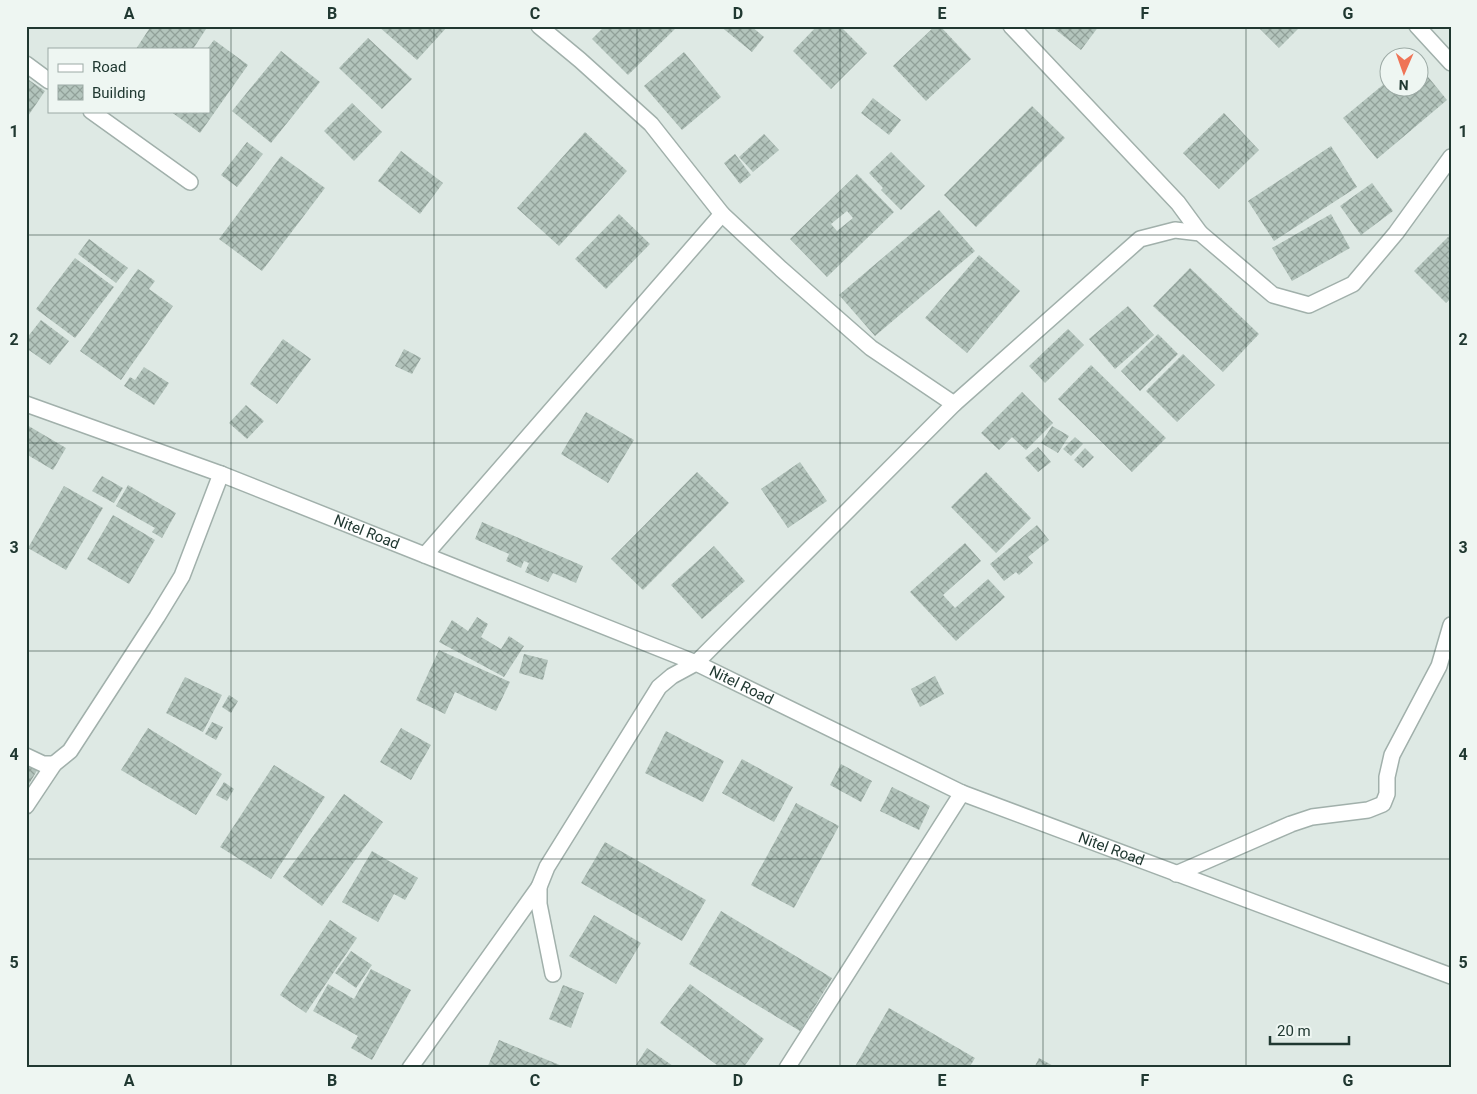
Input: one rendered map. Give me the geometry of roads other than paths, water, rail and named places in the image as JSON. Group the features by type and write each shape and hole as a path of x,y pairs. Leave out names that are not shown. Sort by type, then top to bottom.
{"street":[{"path":"539,26 651,124 722,214 781,269 871,348 954,404"},
{"path":"1011,26 1178,203 1200,233 1273,295 1308,305 1354,284 1396,233 1451,157"},
{"path":"1417,26 1451,63"},
{"path":"26,64 48,79"},
{"path":"92,112 190,182"},
{"path":"425,555 722,214"},
{"path":"553,974 539,904 540,887 547,867 659,687 672,676 696,663 954,404 1140,239 1175,230 1200,233"},
{"name":"Nitel Road","path":"26,404 221,474 696,663 962,794 1176,874 1448,971"},
{"path":"26,806 54,764 70,751 157,618 182,576 221,474"},
{"path":"1176,874 1291,824 1312,817 1368,810 1384,804 1392,755 1439,666 1451,625"},
{"path":"26,756 43,764 54,764"},
{"path":"787,1068 962,794"},
{"path":"410,1068 540,887"}]}
